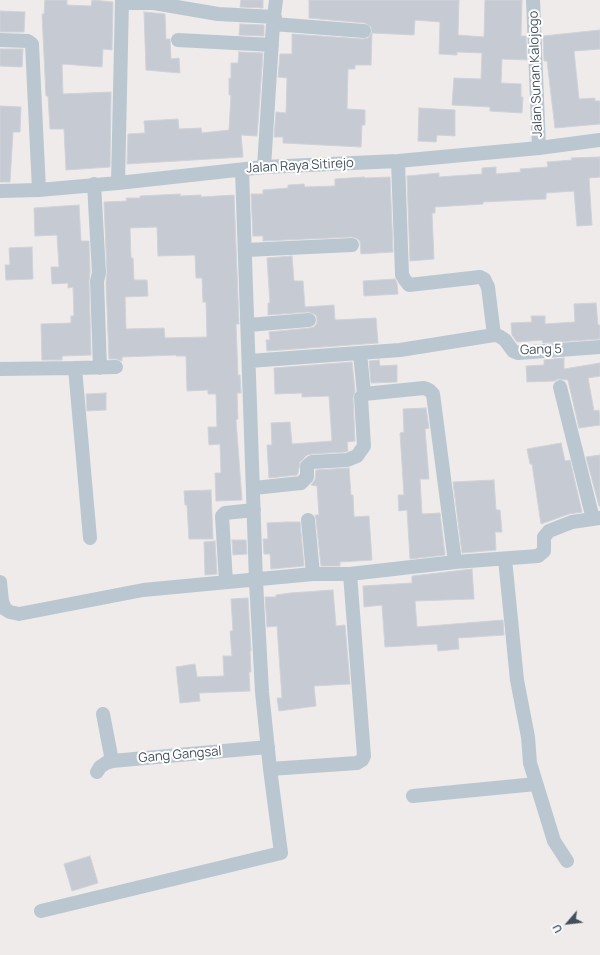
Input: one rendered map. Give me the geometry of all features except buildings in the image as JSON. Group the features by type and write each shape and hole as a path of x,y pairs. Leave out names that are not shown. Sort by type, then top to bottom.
{"street":[{"path":"264,167 276,0"},
{"name":"Jalan Sunan Kalojogo","path":"533,0 539,148"},
{"path":"118,183 122,2 154,3 218,14 364,31"},
{"path":"0,40 28,41 32,44 39,190"},
{"path":"178,40 272,44"},
{"name":"Jalan Raya Sitirejo","path":"0,191 39,190 118,183 264,167 398,161 539,148 600,140"},
{"path":"250,360 360,354 400,350 492,336 488,287 484,278 480,277 409,284 402,275 398,161"},
{"path":"41,911 281,853 262,692 256,580 250,360 242,170"},
{"path":"94,184 99,273 96,281 100,368"},
{"path":"246,250 352,245"},
{"path":"248,325 309,320"},
{"name":"Gang 5","path":"492,336 505,340 513,351 518,353 600,347"},
{"path":"254,488 301,483 307,477 307,466 312,462 347,460 357,456 364,446 361,397 364,394 360,354"},
{"path":"0,369 116,367"},
{"path":"75,368 90,538"},
{"path":"0,582 2,601 5,609 19,614 143,590 313,574 350,574 455,562 538,556 544,551 544,537 549,531 572,522 597,518 560,387"},
{"path":"364,394 424,388 433,394 455,562"},
{"path":"226,582 222,516 223,514 254,510"},
{"path":"308,520 313,574"},
{"path":"505,559 517,680 528,737 530,763 554,841 567,861"},
{"path":"270,769 357,763 362,760 364,756 350,574"},
{"path":"97,772 100,767 112,761 103,714"},
{"name":"Gang Gangsal","path":"112,761 268,747"},
{"path":"414,796 536,784"}]}
